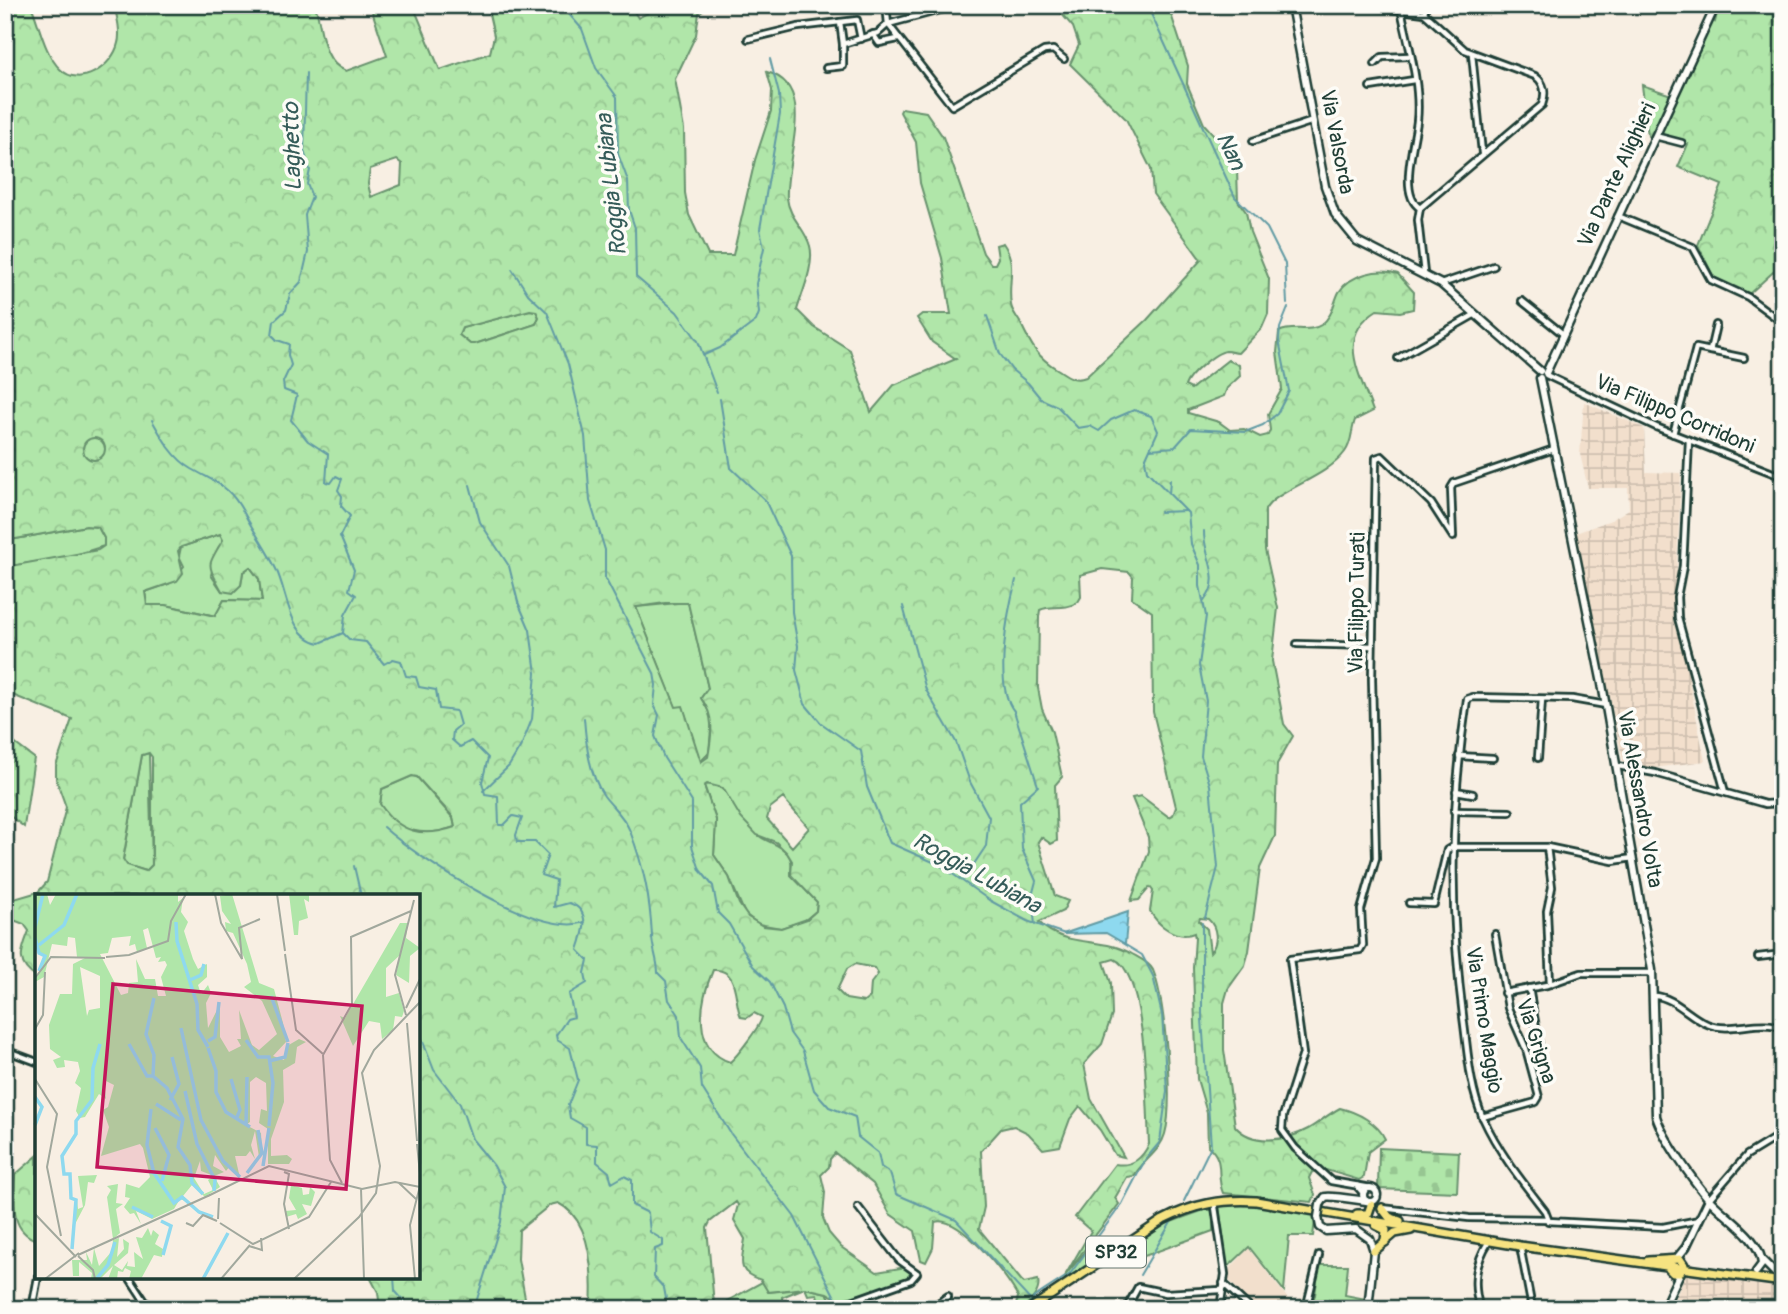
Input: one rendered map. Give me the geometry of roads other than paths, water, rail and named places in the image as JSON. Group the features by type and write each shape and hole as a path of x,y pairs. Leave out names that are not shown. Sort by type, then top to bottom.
{"main road":[{"name":"SP32","path":"1030,1309 1163,1220 1205,1203 1226,1199 1520,1246 1647,1262 1672,1269 1753,1274 1782,1280"},
{"path":"1326,1213 1366,1214 1366,1199"},
{"path":"1382,1208 1389,1217 1421,1229"},
{"path":"1339,1215 1345,1219 1384,1227 1385,1242"},
{"path":"1374,1251 1400,1231 1421,1229"},
{"path":"1647,1262 1665,1271 1672,1269"},
{"name":"SP32","path":"1683,1269 1753,1274"}],"street":[{"path":"886,5 888,24 952,106 1044,51 1053,50 1064,59"},
{"path":"843,44 873,34 888,24 959,5"},
{"name":"Via Valsorda","path":"1291,5 1325,186 1335,214 1357,241 1441,284 1543,375"},
{"path":"1360,5 1424,13 1472,53 1535,76 1544,89 1542,105 1420,208 1418,220 1424,273"},
{"path":"1424,13 1426,5"},
{"name":"Via Dante Alighieri","path":"1543,375 1552,361 1716,5"},
{"path":"1401,9 1414,80 1418,120 1409,169 1413,198 1420,208"},
{"path":"748,39 857,20 861,38"},
{"path":"826,68 843,66 840,22"},
{"path":"873,34 879,43 898,39"},
{"path":"1472,53 1482,154"},
{"path":"1375,64 1382,57 1410,56"},
{"path":"1370,87 1414,80"},
{"path":"1253,141 1314,120"},
{"path":"1655,136 1682,143"},
{"path":"1617,215 1693,247 1711,280 1757,303 1783,323"},
{"path":"1441,284 1494,266"},
{"path":"1522,301 1563,334"},
{"path":"1398,358 1474,315"},
{"path":"1710,351 1716,326"},
{"path":"1674,434 1696,348 1744,358"},
{"name":"Via Filippo Corridoni","path":"1543,375 1674,434 1783,477"},
{"name":"Via Alessandro Volta","path":"1543,375 1554,449 1618,766 1652,973 1656,1116 1661,1130 1709,1199 1734,1220 1762,1260 1782,1280"},
{"path":"1689,440 1683,566 1677,597 1678,618 1725,792"},
{"name":"Via Filippo Turati","path":"1356,1185 1343,1185 1327,1178 1295,1149 1282,1130 1283,1116 1303,1054 1303,1032 1290,961 1294,958 1363,947 1361,910 1376,858 1372,646 1377,456 1383,457 1431,503 1453,537 1451,488 1454,483 1554,449"},
{"path":"1297,644 1372,646"},
{"path":"1452,847 1459,756 1467,699 1572,699 1606,706"},
{"path":"1538,758 1542,699"},
{"path":"1459,756 1493,758"},
{"path":"1618,766 1765,804 1783,803"},
{"path":"1456,791 1473,794"},
{"path":"1454,811 1510,812"},
{"path":"1409,903 1434,904 1447,850 1452,847 1547,847 1613,861 1633,858"},
{"name":"Via Primo Maggio","path":"1452,847 1452,919 1469,1061 1482,1117 1504,1160 1545,1210 1547,1221"},
{"path":"1547,847 1552,887 1547,911 1550,984"},
{"name":"Via Grigna","path":"1482,1117 1538,1099 1526,1049 1504,993 1495,934"},
{"path":"1758,957 1783,954"},
{"path":"1504,993 1550,984 1580,973 1652,973"},
{"path":"1529,988 1539,1044"},
{"path":"1654,996 1667,1000 1707,1024 1731,1028 1774,1025 1783,1028"},
{"path":"5,1050 35,1061"},
{"path":"1663,1309 1672,1269 1709,1199 1742,1159 1783,1133"},
{"path":"1356,1185 1370,1188 1377,1195 1382,1208"},
{"path":"1356,1185 1366,1199 1382,1208 1469,1217 1662,1227 1699,1220"},
{"path":"1366,1199 1370,1188"},
{"path":"1368,1309 1374,1251 1370,1239 1356,1229 1327,1232 1320,1227 1318,1217 1323,1198 1333,1195 1349,1201 1377,1195"},
{"path":"833,1309 911,1280 918,1273 899,1260 858,1207"},
{"path":"1215,1207 1225,1269 1220,1309"},
{"path":"1480,1309 1474,1286 1476,1269 1489,1240"},
{"path":"1520,1246 1532,1308"},
{"path":"1306,1309 1319,1255"},
{"path":"1753,1274 1762,1260"},
{"path":"1672,1269 1683,1269"},
{"path":"32,1309 38,1279"},
{"path":"130,1279 150,1309"},
{"path":"1223,1283 1251,1309"},
{"path":"1126,1309 1138,1287 1166,1293 1221,1290"},
{"path":"930,1309 948,1296"},
{"path":"846,1303 852,1309"}],"water":[{"path":"1128,912 1125,944 1106,933 1063,934"}],"waterway":[{"name":"Roggia Lubiana","path":"561,5 582,29 596,68 617,97 618,154 628,181 629,210 635,228 636,277 677,312 698,341 717,392"},
{"name":"Nan","path":"1147,5 1235,197 1267,228 1285,264 1287,304"},
{"path":"704,355 720,348 756,321 759,313 756,284 764,248 760,229 780,114 779,94 770,59"},
{"name":"Laghetto","path":"306,73 304,151 310,170 307,184 312,197 305,215 308,252 301,282 290,294 286,310 274,321 272,335 289,344 291,365 283,382 284,390 297,395 291,420 308,441 328,454 326,482 331,483 336,476 342,479 338,490 342,496 341,506 350,516 340,536 354,570 349,590 356,595 345,615 343,633 350,640 366,642 384,664 393,659 401,661 406,676 416,677 419,687 436,690 439,709 456,711 460,725 453,731 452,740 460,747 471,741 488,758 482,782 485,794 498,796 499,825 504,825 513,816 522,818 516,835 517,842 535,842 548,855 541,875 556,880 554,907 569,903 576,906 584,916 578,950 588,960 585,973 587,983 569,994 574,1017 567,1019 556,1035 557,1040 570,1048 578,1080 568,1105 570,1118 586,1127 586,1144 597,1145 597,1162 609,1172 612,1183 624,1176 632,1180 632,1205 648,1213 650,1232 663,1240 663,1246 655,1249 654,1277 664,1288 668,1309"},
{"path":"512,269 528,294 547,312 568,364 585,436 590,501 605,550 605,578 654,673 654,705 659,715 655,736 664,758 692,802 692,846 700,870 713,886 718,913 729,924 753,966 770,982 783,1008 790,1033 803,1051 814,1090 829,1107 855,1117 858,1137 878,1153 881,1167 890,1173 896,1194 956,1220 1032,1302 1033,1298 1070,1274 1122,1204 1145,1160 1160,1142 1167,1091 1162,1015 1153,976 1142,955 1122,943"},
{"name":"Nan","path":"1150,449 1175,447 1191,429 1245,432 1263,425 1277,414 1289,391 1279,340 1280,328 1288,308"},
{"path":"987,316 1000,354 1012,370 1028,383 1041,399 1057,406 1078,428 1090,426 1099,431 1111,420 1134,410 1151,416 1158,431 1145,460 1147,471 1188,513 1191,544 1200,565 1200,586 1206,616 1199,665 1206,701 1201,756 1210,785 1218,867 1205,918"},
{"name":"Roggia Lubiana","path":"720,399 731,468 765,500 791,556 792,612 798,646 796,670 805,704 821,723 861,751 867,787 890,843 940,865 989,900 1027,921 1065,934"},
{"path":"152,420 164,441 180,460 222,486 239,504 276,569 291,613 301,632 320,643 343,633"},
{"path":"1169,494 1170,480"},
{"path":"470,485 480,522 509,566 518,602 530,630 536,673 532,719 522,744 509,766 483,791"},
{"path":"1160,512 1186,511"},
{"path":"1204,531 1213,576 1210,592 1204,601"},
{"path":"1016,580 1006,628 1003,666 1008,699 1038,786 1020,802 1022,849 1036,881 1032,896 1035,925"},
{"path":"903,606 926,690 956,742 970,782 989,817 986,846 964,879"},
{"path":"584,718 587,748 595,778 604,796 628,826 639,857 648,896 658,973 666,981 669,1000 679,1015 681,1038 700,1068 702,1088 731,1134 794,1216 841,1309"},
{"path":"383,827 450,875 510,908 539,919 565,924 585,922"},
{"path":"354,866 361,894"},
{"path":"1184,1201 1211,1146 1202,1019 1202,923"},
{"path":"420,1034 434,1070 460,1104 472,1139 494,1166 505,1187 501,1222 474,1309"},
{"path":"1140,1275 1173,1219"},
{"path":"394,1279 395,1291 405,1302 407,1309"}]}
